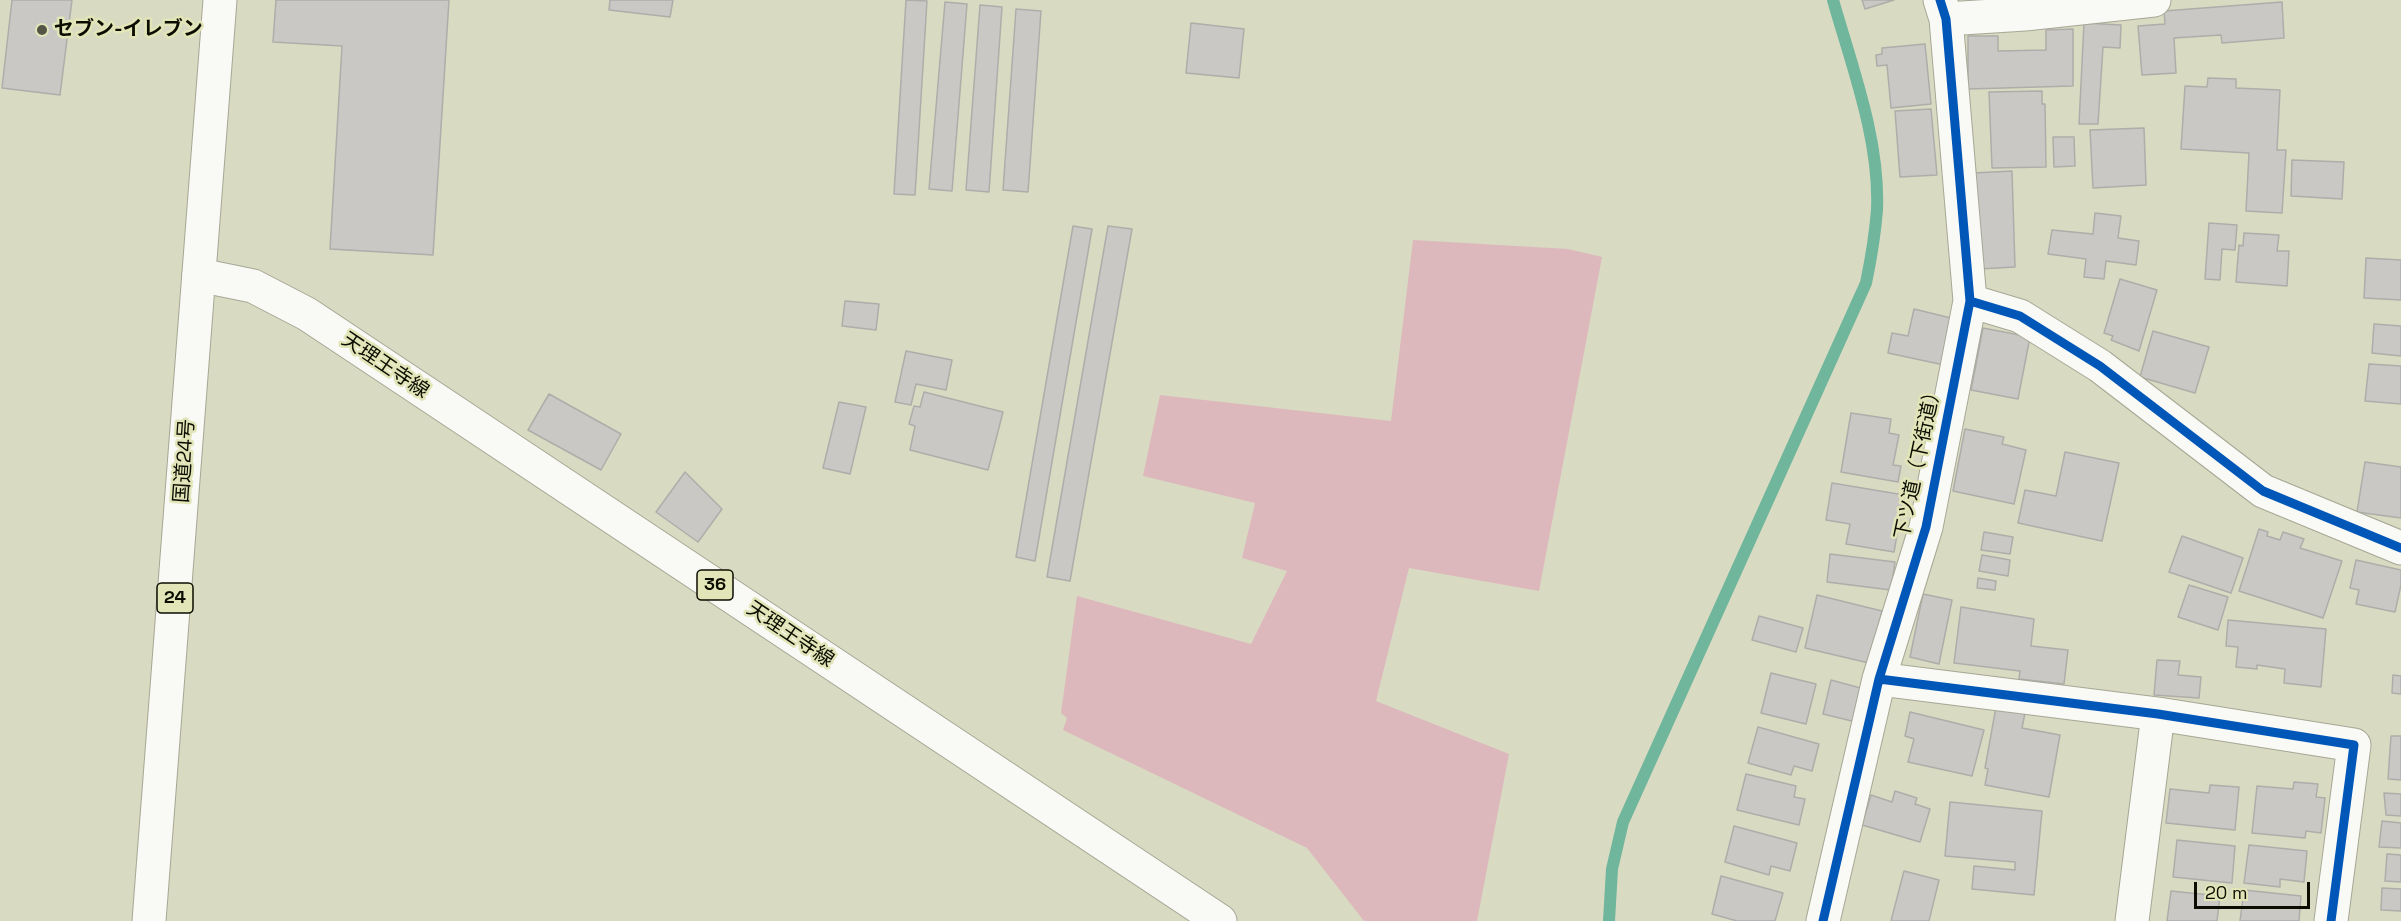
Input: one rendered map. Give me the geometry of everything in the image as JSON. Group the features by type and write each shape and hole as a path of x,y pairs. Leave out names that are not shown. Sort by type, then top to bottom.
{"main road":[{"name":"国道24号","path":"149,921 220,0"},
{"path":"1943,9 2025,14 2154,0"},
{"name":"下ツ道（下街道）","path":"1823,921 1879,679 1926,527 1970,301 1943,9"},
{"name":"天理王寺線","path":"199,275 253,286 307,314 1220,921"},
{"path":"1970,301 2020,316 2100,366 2263,491 2401,548"},
{"path":"1879,679 2158,714 2354,745 2331,921"},
{"path":"2132,921 2158,714"}],"shaded area":[{"path":"1413,240 1568,249 1602,257 1539,591 1409,568 1376,701 1509,754 1477,921 1364,921 1307,848 1063,730 1067,718 1061,713 1077,596 1251,644 1287,571 1242,558 1255,503 1143,476 1160,395 1391,421"}],"building":[{"path":"12,0 72,0 60,95 2,88"},
{"path":"276,0 449,0 433,255 330,249 342,46 273,42"},
{"path":"610,0 673,0 670,17 609,10"},
{"path":"906,0 927,1 915,195 894,194"},
{"path":"1862,0 1894,0 1865,9"},
{"path":"945,2 967,4 952,191 929,189"},
{"path":"2282,2 2284,38 2222,43 2221,35 2174,38 2176,73 2142,75 2138,26 2165,24 2164,11"},
{"path":"980,5 1002,7 989,192 966,190"},
{"path":"1016,9 1041,11 1028,192 1003,190"},
{"path":"1191,23 1244,29 1239,78 1186,73"},
{"path":"2084,23 2121,25 2120,48 2103,47 2098,124 2079,124"},
{"path":"2073,29 2073,86 1968,89 1968,36 1998,36 1998,51 2046,50 2046,30"},
{"path":"1925,44 1931,104 1891,108 1887,65 1877,66 1876,55 1882,54 1882,48"},
{"path":"2208,78 2236,79 2236,88 2280,90 2277,150 2286,150 2282,213 2246,211 2249,153 2181,149 2185,86 2207,87"},
{"path":"2042,91 2042,104 2045,104 2046,167 1992,168 1989,92"},
{"path":"1931,109 1937,175 1900,177 1895,111"},
{"path":"2144,128 2146,185 2093,188 2090,130"},
{"path":"2053,137 2074,137 2075,166 2054,167"},
{"path":"2292,160 2344,162 2342,199 2291,196"},
{"path":"2012,171 2015,267 1979,269 1973,173"},
{"path":"2095,213 2121,216 2118,238 2139,241 2136,265 2106,261 2104,279 2084,277 2086,259 2048,254 2052,230 2093,234"},
{"path":"2209,223 2237,225 2235,250 2222,249 2220,280 2205,279"},
{"path":"1073,226 1092,229 1035,561 1016,557"},
{"path":"1108,226 1132,229 1070,581 1047,577"},
{"path":"2244,233 2279,235 2277,251 2289,251 2287,286 2236,282 2239,245 2243,246"},
{"path":"2366,258 2401,260 2401,300 2364,298"},
{"path":"2120,279 2157,290 2139,351 2111,340 2113,336 2104,333"},
{"path":"845,301 879,304 876,330 842,326"},
{"path":"1914,309 1955,319 1944,365 1888,353 1892,333 1908,336"},
{"path":"2374,324 2401,326 2401,356 2372,353"},
{"path":"1983,328 2030,337 2018,399 1971,390"},
{"path":"2153,331 2209,347 2195,393 2140,377"},
{"path":"906,351 952,360 946,390 916,384 911,405 895,402"},
{"path":"2369,364 2401,366 2401,404 2365,401"},
{"path":"924,392 1003,412 988,470 910,450 915,426 909,424 914,406 920,407"},
{"path":"549,394 621,434 601,470 528,430"},
{"path":"839,402 866,407 850,474 823,468"},
{"path":"1851,413 1891,419 1889,433 1899,435 1893,465 1901,466 1898,482 1841,472"},
{"path":"1965,429 2004,437 2002,444 2026,450 2014,504 1953,491"},
{"path":"2065,452 2119,463 2102,541 2018,523 2025,490 2056,496"},
{"path":"2365,462 2401,467 2401,518 2357,512"},
{"path":"685,472 722,509 698,542 656,512"},
{"path":"1832,483 1910,496 1908,507 1902,506 1894,552 1846,544 1850,524 1826,520"},
{"path":"2259,529 2268,532 2267,536 2280,540 2283,532 2304,539 2300,548 2342,561 2323,618 2239,591"},
{"path":"1984,532 2013,537 2010,554 1981,550"},
{"path":"2182,536 2243,558 2231,593 2169,572"},
{"path":"1830,554 1895,562 1891,590 1827,582"},
{"path":"1982,555 2010,560 2008,576 1979,571"},
{"path":"2356,560 2401,570 2401,585 2395,612 2356,604 2359,590 2350,588"},
{"path":"1978,578 1996,581 1995,590 1977,588"},
{"path":"2189,585 2228,597 2218,630 2178,617"},
{"path":"1923,594 1952,600 1939,664 1910,657"},
{"path":"1817,595 1882,611 1869,663 1805,648"},
{"path":"1961,607 2034,619 2031,646 2068,650 2064,684 2019,679 2020,671 1954,663"},
{"path":"1759,616 1803,628 1796,652 1752,640"},
{"path":"2228,620 2326,629 2321,687 2284,683 2285,669 2257,665 2257,669 2236,667 2238,647 2226,646"},
{"path":"2157,660 2180,661 2178,675 2201,677 2199,698 2154,695"},
{"path":"1771,673 1816,684 1806,724 1761,713"},
{"path":"2393,675 2401,676 2401,694 2392,693"},
{"path":"1831,680 1864,689 1856,722 1823,714"},
{"path":"1996,707 2025,713 2022,728 2060,735 2049,797 1985,785 1988,769 1985,768"},
{"path":"1910,712 1984,730 1972,776 1908,762 1914,739 1905,736"},
{"path":"1758,727 1819,744 1812,771 1794,766 1791,775 1748,763"},
{"path":"2391,736 2401,736 2401,780 2388,779"},
{"path":"1746,774 1796,786 1794,797 1805,799 1799,825 1737,810"},
{"path":"2294,782 2318,784 2316,797 2325,798 2321,833 2306,831 2305,838 2252,833 2257,786 2293,789"},
{"path":"2210,785 2239,787 2235,830 2166,823 2170,789 2209,793"},
{"path":"1895,791 1917,798 1915,804 1930,809 1920,842 1862,825 1871,795 1892,802"},
{"path":"2384,793 2401,794 2401,816 2386,815"},
{"path":"1950,802 2042,811 2034,895 1972,889 1974,866 2015,870 2015,862 1945,856"},
{"path":"2382,821 2401,823 2401,848 2379,847"},
{"path":"1734,826 1797,843 1790,871 1771,866 1769,875 1725,862"},
{"path":"2177,840 2235,846 2232,883 2173,877"},
{"path":"2249,845 2307,851 2304,882 2280,879 2280,887 2244,883"},
{"path":"2387,854 2401,855 2401,882 2385,881"},
{"path":"1904,871 1939,880 1929,921 1891,921"},
{"path":"1721,876 1783,893 1775,921 1737,921 1712,914"},
{"path":"2382,888 2401,889 2401,911 2381,910"},
{"path":"2244,890 2301,896 2299,921 2240,921"},
{"path":"2171,891 2220,896 2217,921 2167,921"}],"waterway":[{"path":"1609,921 1612,869 1623,822 1866,283 1877,210 1874,157 1856,77 1833,0"}],"cycle path":[{"path":"1823,921 1879,679 1926,527 1970,301 1946,19 1940,0"},
{"path":"1970,301 2020,316 2100,366 2263,491 2401,548"},
{"path":"1879,679 2158,714 2354,745 2331,921"}],"place":[{"name":"セブン-イレブン","path":"42,30"}]}
